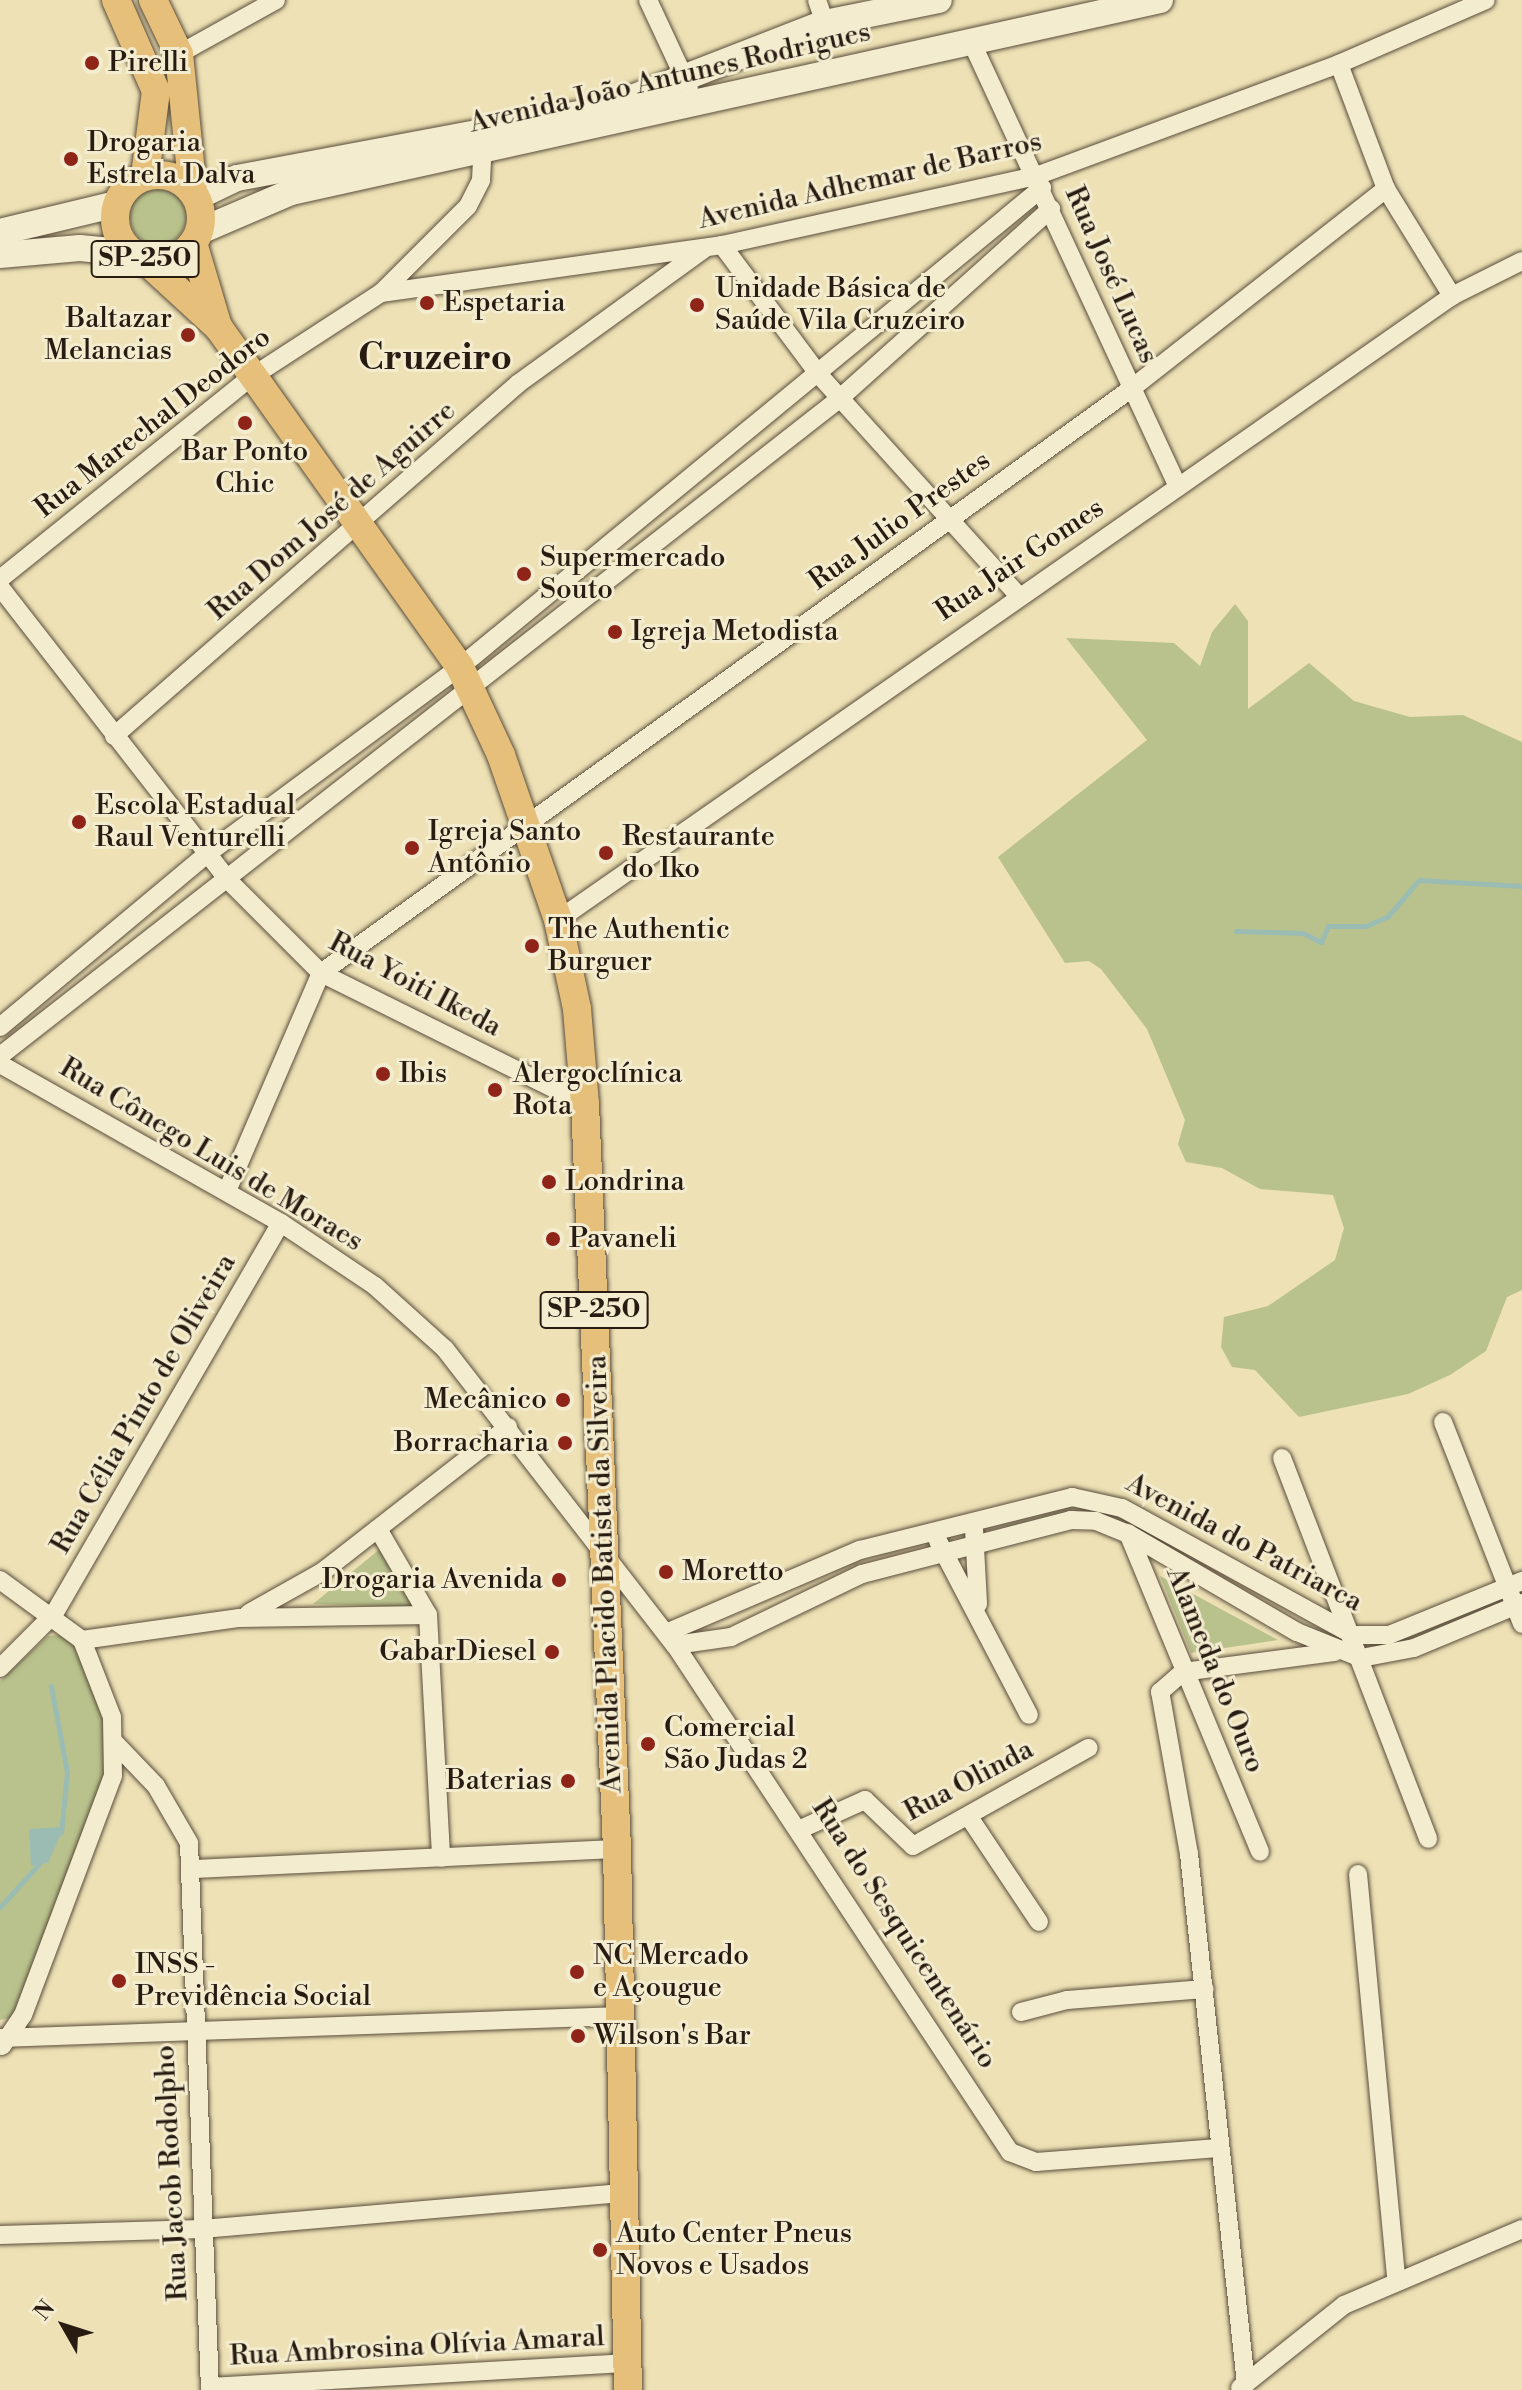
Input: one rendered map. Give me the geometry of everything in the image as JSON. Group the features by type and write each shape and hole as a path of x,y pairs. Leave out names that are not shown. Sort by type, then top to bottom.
{"main road":[{"path":"116,0 156,91 145,176 171,176 195,194"},
{"name":"SP-250","path":"145,176 117,204 116,231 138,256 171,259 196,237 195,194 179,54 153,0"},
{"name":"Avenida Placido Batista da Silveira","path":"196,237 219,328"},
{"name":"Avenida Placido Batista da Silveira","path":"138,256 219,328 250,378 465,677 528,828 558,920 577,1009 585,1104 617,1849 628,2376"}],"street":[{"path":"179,54 276,0"},
{"path":"648,0 691,94"},
{"name":"Avenida João Antunes Rodrigues","path":"691,94 821,12 939,0"},
{"name":"Avenida João Antunes Rodrigues","path":"196,237 291,192 691,94 972,43 1099,7 1160,0"},
{"name":"Avenida Adhemar de Barros","path":"381,293 714,246 1039,182 1339,64 1486,0"},
{"name":"Rua José Lucas","path":"972,43 1178,487"},
{"path":"1339,64 1386,189 1452,296"},
{"name":"Avenida João Antunes Rodrigues","path":"195,194 237,178 483,145"},
{"name":"Rua Marechal Deodoro","path":"0,579 250,378 381,293 468,206 483,145"},
{"name":"Avenida Adhemar de Barros","path":"0,1056 115,964 228,880 656,508 820,376 1039,182"},
{"name":"Rua Julio Prestes","path":"321,973 528,828 1132,388 1386,189"},
{"path":"0,232 117,204"},
{"name":"Avenida Adhemar de Barros","path":"0,1027 207,854 465,677 671,530 839,399 1051,209"},
{"path":"714,246 839,399 1018,595"},
{"name":"Rua Dom José de Aguirre","path":"114,736 358,531 519,383 714,246"},
{"path":"0,255 138,256"},
{"name":"Rua Jair Gomes","path":"558,920 1018,595 1452,296 1522,261"},
{"path":"656,508 671,530"},
{"name":"Rua Yoiti Ikeda","path":"0,587 228,880 321,973 585,1104"},
{"path":"98,943 115,964"},
{"path":"227,1191 321,973"},
{"name":"Rua Cônego Luis de Moraes","path":"0,1064 281,1223 387,1296 445,1349 508,1427 604,1557"},
{"name":"Rua Célia Pinto de Oliveira","path":"0,1668 54,1614 281,1223"},
{"path":"1443,1422 1515,1584 1520,1611"},
{"path":"239,1618 287,1597 508,1427"},
{"path":"1282,1458 1428,1839"},
{"name":"Avenida do Patriarca","path":"671,1639 860,1550 935,1528 1072,1497 1122,1508 1348,1633 1389,1635 1515,1584"},
{"name":"Alameda do Ouro","path":"1122,1508 1129,1534 1183,1672 1260,1852"},
{"path":"973,1519 978,1607"},
{"name":"Avenida do Patriarca","path":"671,1639 731,1637 862,1574 975,1541 1071,1520 1096,1521 1129,1534 1336,1652 1361,1658 1414,1648 1520,1611"},
{"path":"935,1528 941,1550 978,1607 1029,1715"},
{"path":"378,1529 428,1615 441,1858"},
{"name":"Rua do Sesquicentenário","path":"604,1557 671,1639 803,1828 1010,2152 1036,2162 1218,2148"},
{"path":"0,1580 54,1614 82,1640 99,1672 113,1741 113,1776 23,2015 2,2042"},
{"path":"82,1640 239,1618 428,1615"},
{"path":"1242,2387 1205,1989 1160,1692 1183,1672 1336,1652 1348,1633"},
{"name":"Rua Jacob Rodolpho","path":"113,1741 178,1816 193,1869 193,2032 210,2389"},
{"name":"Rua Olinda","path":"803,1828 865,1800 913,1846 1088,1748"},
{"path":"969,1817 1039,1922"},
{"path":"193,1869 617,1849"},
{"path":"1358,1874 1396,2279"},
{"path":"1021,2012 1067,2000 1205,1989"},
{"path":"2,2042 622,2016"},
{"path":"0,2235 202,2229 624,2193"},
{"path":"1242,2387 1317,2324 1396,2279 1522,2229"},
{"name":"Rua Ambrosina Olívia Amaral","path":"210,2389 628,2376"}],"green space":[{"path":"158,189 177,198 186,217 177,236 158,245 139,236 130,217 139,198"},
{"path":"1235,604 1248,621 1248,709 1309,663 1354,701 1410,717 1463,715 1522,742 1522,1290 1507,1297 1486,1351 1450,1375 1408,1394 1299,1417 1255,1370 1232,1367 1221,1347 1224,1317 1268,1306 1335,1260 1344,1228 1333,1195 1260,1189 1222,1168 1186,1162 1178,1144 1185,1120 1147,1029 1101,969 1089,961 1065,963 998,857 1147,740 1066,638 1174,643 1200,666 1212,632"},
{"path":"381,1548 418,1607 313,1604"},
{"path":"1160,1576 1278,1640 1191,1653"},
{"path":"59,1635 80,1650 102,1709 113,1776 18,2016 0,2020 0,1681 48,1636"}],"water":[{"path":"64,1827 48,1863 31,1866 29,1829"}],"waterway":[{"path":"1236,931 1303,933 1321,942 1328,926 1366,926 1388,916 1419,880 1522,886"},
{"path":"51,1686 67,1772 61,1833"},
{"path":"0,1907 39,1864"}],"place":[{"name":"Pirelli","path":"92,63"},
{"name":"Drogaria Estrela Dalva","path":"71,159"},
{"name":"Espetaria","path":"427,303"},
{"name":"Unidade Básica de Saúde Vila Cruzeiro","path":"697,305"},
{"name":"Baltazar Melancias","path":"188,335"},
{"name":"Bar Ponto Chic","path":"245,423"},
{"name":"Supermercado Souto","path":"524,574"},
{"name":"Igreja Metodista","path":"615,632"},
{"name":"Escola Estadual Raul Venturelli","path":"79,822"},
{"name":"Igreja Santo Antônio","path":"412,848"},
{"name":"Restaurante do Iko","path":"606,853"},
{"name":"The Authentic Burguer","path":"532,946"},
{"name":"Ibis","path":"383,1074"},
{"name":"Alergoclínica Rota","path":"495,1090"},
{"name":"Londrina","path":"549,1182"},
{"name":"Pavaneli","path":"553,1239"},
{"name":"Mecânico","path":"563,1400"},
{"name":"Borracharia","path":"565,1443"},
{"name":"Moretto","path":"666,1572"},
{"name":"Drogaria Avenida","path":"559,1580"},
{"name":"GabarDiesel","path":"552,1652"},
{"name":"Comercial São Judas 2","path":"648,1744"},
{"name":"Baterias","path":"568,1781"},
{"name":"NC Mercado e Açougue","path":"577,1972"},
{"name":"INSS - Previdência Social","path":"119,1981"},
{"name":"Wilson's Bar","path":"578,2036"},
{"name":"Auto Center Pneus Novos e Usados","path":"600,2250"}],"district":[{"name":"Cruzeiro","path":"435,359"}]}
